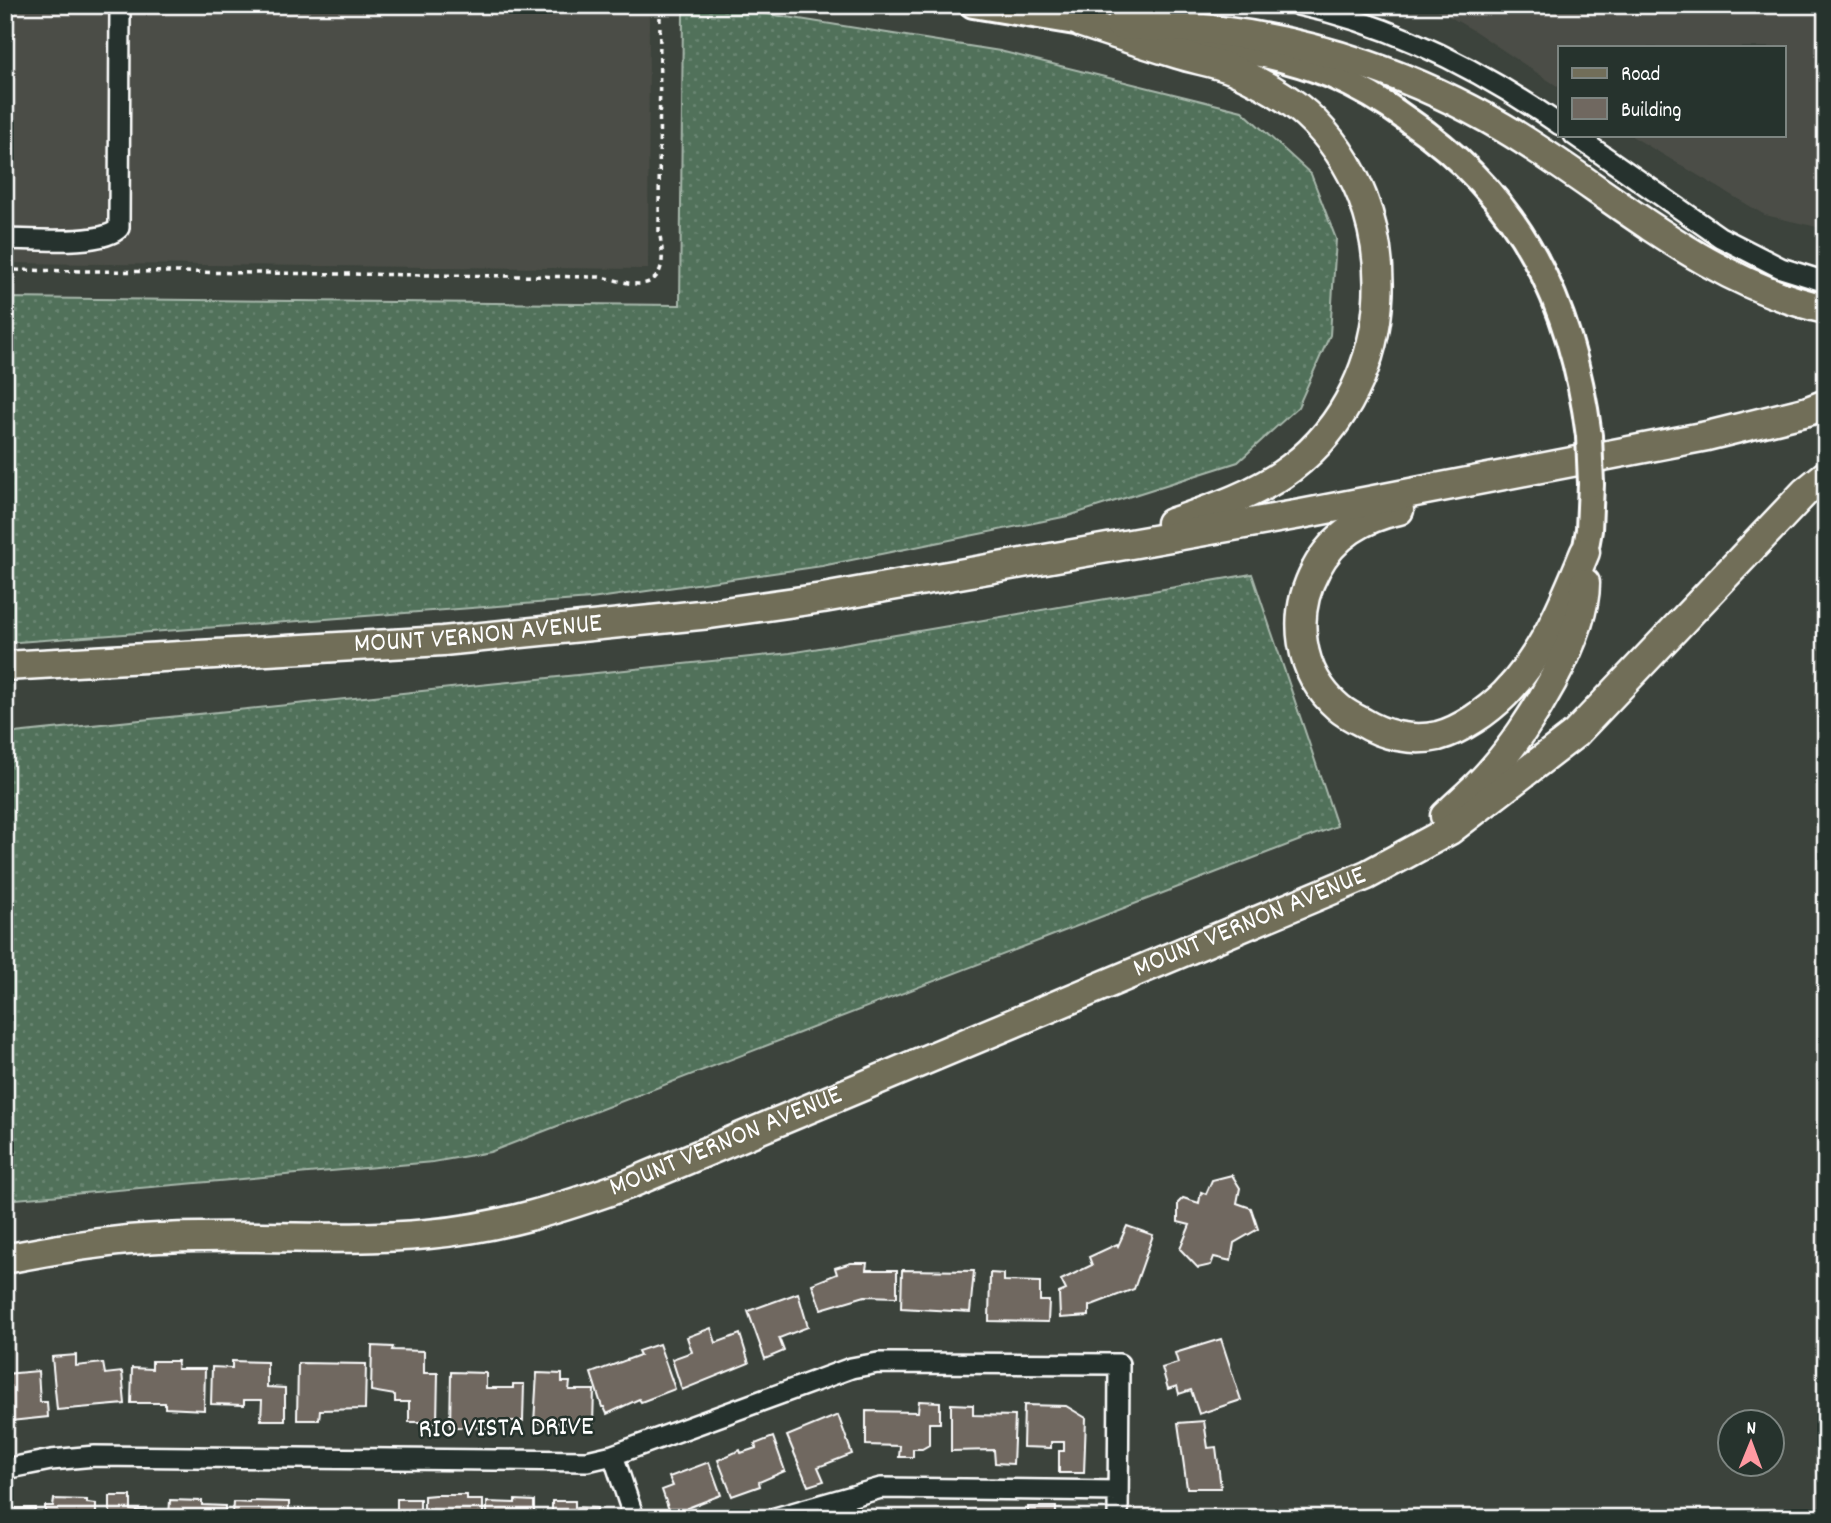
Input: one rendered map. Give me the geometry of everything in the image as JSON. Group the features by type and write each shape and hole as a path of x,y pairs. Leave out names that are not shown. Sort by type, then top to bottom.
{"highway":[{"path":"1082,23 1217,30 1265,37 1338,56 1402,78 1456,102 1505,129 1695,254 1756,286 1826,309"},
{"path":"949,575 1144,533 1241,497 1290,469 1318,444 1338,420 1355,391 1376,328 1378,262 1374,233 1364,201 1335,146 1305,113 1267,87 1232,69 1082,23"},
{"path":"949,575 1315,511 1707,436 1826,404"},
{"path":"1585,552 1550,632 1530,663 1504,695 1488,708 1461,727 1437,736 1410,738 1376,731 1340,709 1320,687 1304,652 1300,617 1307,585 1320,560 1336,540 1360,523 1394,511 1791,435 1826,424"},
{"path":"1407,852 1450,830 1575,734 1805,492 1826,475"},
{"path":"1407,852 1491,771 1524,729 1558,671 1578,618 1585,597 1585,552"},
{"name":"MOUNT VERNON AVENUE","path":"5,666 456,640 710,614 822,598 949,575"},
{"name":"MOUNT VERNON AVENUE","path":"5,1259 92,1244 141,1239 429,1234 492,1226 536,1215 629,1184 1367,875 1407,852"}],"main road":[{"path":"973,5 1267,55 1330,75 1381,101 1437,140 1480,179 1513,220 1540,267 1567,330 1583,389 1589,436 1591,484 1585,552"}],"street":[{"path":"5,239 92,239 106,237 119,228 120,5"},
{"path":"1298,5 1355,21 1414,43 1483,77 1558,124"},
{"path":"1575,136 1720,237 1781,268 1826,282"},
{"name":"RIO VISTA DRIVE","path":"5,1469 51,1460 95,1457 587,1461 613,1455 851,1368 878,1363 1119,1364 1118,1490"},
{"path":"613,1455 634,1518"},
{"path":"775,1518 881,1488 1118,1490 1118,1518"}],"path":[{"path":"5,270 599,277 637,284 649,282 657,275 663,262 659,232 660,5"}],"shaded area":[{"path":"5,5 649,5 648,269 5,263"},
{"path":"1429,5 1826,5 1826,229 1765,215 1632,136 1786,136 1786,46 1558,46 1558,87 1473,30"}],"green space":[{"path":"688,5 712,5 1000,51 1242,111 1311,174 1336,239 1330,335 1298,407 1238,462 1068,516 822,566 591,599 5,643 5,298 680,305 683,14"},
{"path":"1252,574 1337,826 490,1152 433,1162 5,1200 5,734 790,653"}],"building":[{"path":"1232,1175 1240,1188 1237,1203 1251,1208 1258,1229 1234,1243 1231,1261 1214,1257 1211,1265 1198,1268 1180,1249 1190,1225 1178,1222 1178,1203 1183,1198 1199,1203 1201,1192 1206,1194 1212,1180"},
{"path":"1127,1226 1153,1235 1134,1289 1089,1306 1089,1316 1060,1318 1059,1293 1066,1290 1061,1280 1092,1265 1089,1257 1117,1244 1118,1246"},
{"path":"851,1263 867,1263 866,1270 897,1270 897,1297 865,1296 821,1309 812,1284 837,1274 835,1268"},
{"path":"902,1270 974,1271 970,1312 901,1308"},
{"path":"990,1273 1004,1274 1004,1281 1040,1282 1040,1301 1049,1301 1048,1322 989,1321"},
{"path":"798,1293 808,1327 779,1338 784,1351 765,1359 748,1311"},
{"path":"711,1328 716,1343 740,1334 749,1363 682,1390 672,1359 692,1352 687,1337"},
{"path":"1221,1339 1241,1400 1199,1414 1191,1390 1179,1394 1177,1386 1168,1389 1162,1368 1178,1363 1175,1353"},
{"path":"659,1344 675,1389 641,1402 639,1399 607,1414 602,1407 591,1373 640,1355 638,1351"},
{"path":"372,1346 424,1351 424,1373 438,1373 437,1422 409,1422 409,1402 395,1402 395,1395 371,1391"},
{"path":"76,1355 76,1366 103,1363 105,1374 122,1372 125,1404 57,1410 52,1357"},
{"path":"152,1361 178,1361 177,1369 205,1369 204,1410 165,1408 165,1403 131,1403 132,1368 152,1369"},
{"path":"232,1361 267,1362 267,1387 285,1388 285,1420 261,1420 262,1400 244,1400 244,1405 211,1404 212,1367 232,1368"},
{"path":"298,1363 366,1364 365,1409 320,1410 319,1420 297,1420"},
{"path":"38,1371 40,1402 47,1402 48,1417 11,1421 9,1413 5,1414 5,1374"},
{"path":"451,1372 486,1373 486,1388 513,1388 513,1384 524,1384 523,1421 494,1421 494,1428 450,1427"},
{"path":"537,1373 562,1374 562,1382 570,1382 569,1390 594,1390 593,1424 534,1423"},
{"path":"919,1401 940,1402 940,1423 929,1423 929,1445 922,1449 913,1449 913,1457 899,1457 900,1446 866,1445 866,1411 918,1412"},
{"path":"951,1404 973,1405 973,1415 1015,1416 1013,1464 995,1463 994,1450 951,1451"},
{"path":"1024,1405 1066,1406 1086,1418 1084,1473 1059,1473 1059,1451 1064,1451 1064,1442 1051,1442 1051,1448 1023,1447"},
{"path":"838,1415 852,1454 818,1467 824,1481 808,1486 787,1436"},
{"path":"1204,1421 1208,1448 1216,1447 1221,1488 1187,1488 1178,1423"},
{"path":"773,1437 785,1471 759,1482 760,1486 732,1496 718,1460 740,1450 741,1453 756,1448 755,1444"},
{"path":"709,1462 721,1495 687,1508 691,1518 668,1518 666,1512 669,1510 662,1490 673,1486 669,1477"},
{"path":"467,1495 467,1500 483,1500 483,1518 424,1518 424,1496"},
{"path":"110,1496 131,1496 131,1510 166,1512 166,1518 110,1518"},
{"path":"54,1499 87,1500 87,1503 96,1504 96,1518 45,1518 45,1506 53,1506"},
{"path":"397,1499 420,1499 420,1518 387,1518 387,1514 397,1514"},
{"path":"170,1500 202,1501 202,1505 225,1506 225,1518 169,1518"},
{"path":"515,1500 534,1501 534,1518 487,1518 487,1502 515,1503"},
{"path":"552,1501 575,1501 575,1507 597,1508 597,1518 552,1518"},
{"path":"233,1502 289,1502 289,1510 356,1511 356,1518 232,1518"},
{"path":"1028,1507 1056,1507 1056,1518 1028,1518"},
{"path":"8,1508 35,1508 35,1518 5,1518"}]}
